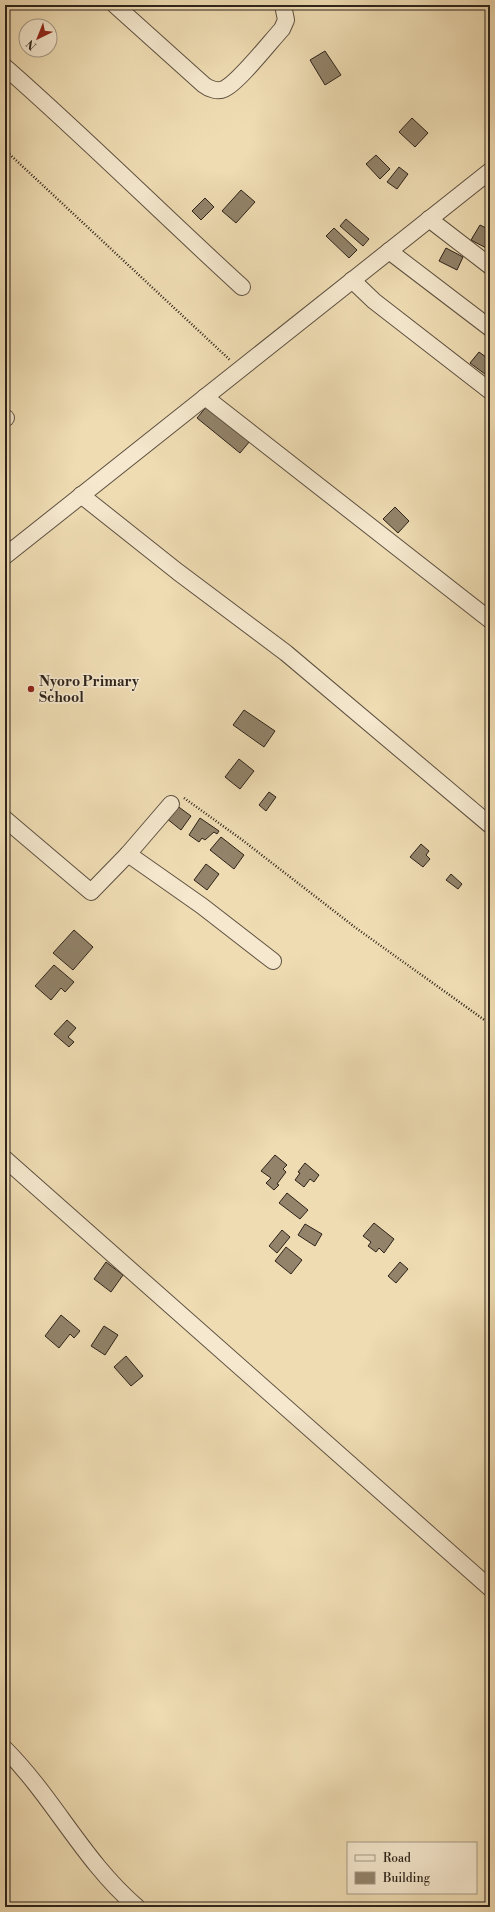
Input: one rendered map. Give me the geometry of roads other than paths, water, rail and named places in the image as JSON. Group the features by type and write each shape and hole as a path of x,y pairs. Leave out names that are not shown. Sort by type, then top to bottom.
{"street":[{"path":"115,5 204,85 210,89 219,90 224,89 240,75 282,29 286,20 283,5"},
{"path":"5,67 54,110 157,210 242,288"},
{"path":"5,556 490,171"},
{"path":"429,219 490,266"},
{"path":"389,251 490,328"},
{"path":"352,280 374,301 490,391"},
{"path":"205,397 490,620"},
{"path":"81,495 178,572 286,653 490,826"},
{"path":"5,819 91,892 128,854 171,804"},
{"path":"128,854 202,906 273,961"},
{"path":"5,1159 490,1588"},
{"path":"5,1749 40,1788 59,1812 75,1838 103,1872 137,1907"}],"place":[{"name":"Nyoro Primary School","path":"31,689"}]}
